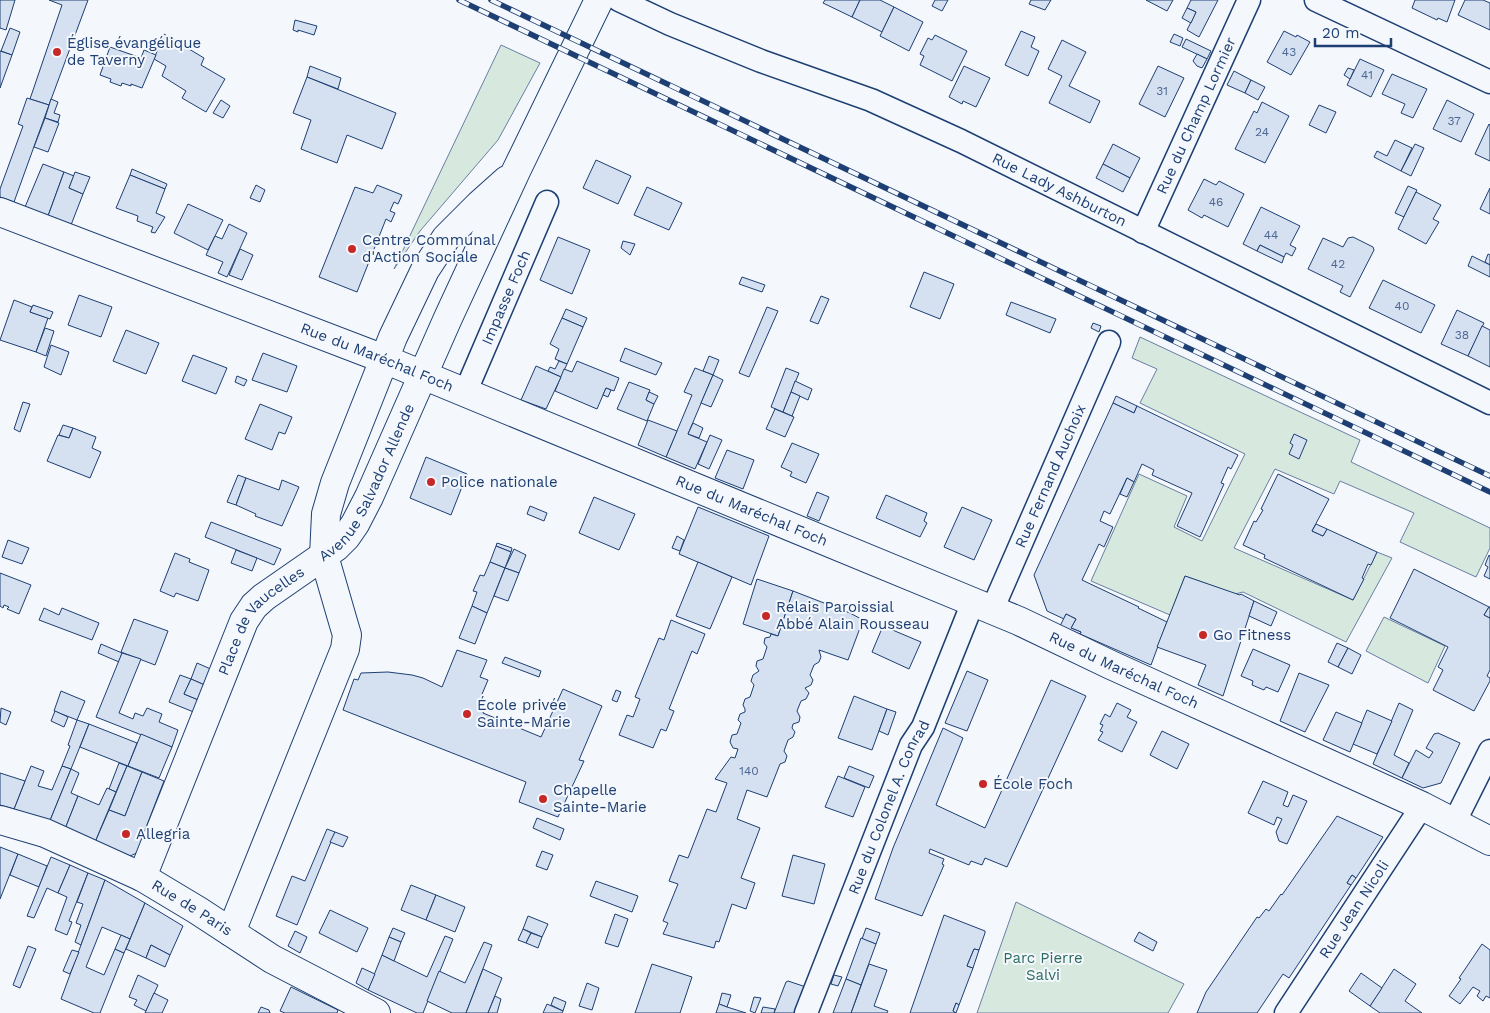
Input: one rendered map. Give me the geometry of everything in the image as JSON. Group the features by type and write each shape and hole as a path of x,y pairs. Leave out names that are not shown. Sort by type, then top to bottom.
{"street":[{"name":"Avenue Salvador Allende","path":"324,556 346,537 355,524 373,488 448,318 517,169 599,0"},
{"name":"Rue du Champ Lormier","path":"1144,232 1249,0"},
{"path":"1316,0 1490,82"},
{"name":"Rue Lady Ashburton","path":"626,3 670,24 761,61 871,100 961,141 1490,403"},
{"name":"Avenue Salvador Allende","path":"324,556 326,514 335,483 393,337 424,270 446,238 517,169"},
{"name":"Impasse Foch","path":"465,393 547,202"},
{"name":"Rue du Maréchal Foch","path":"0,212 384,359 982,606 1422,806 1490,841"},
{"name":"Rue Fernand Auchoix","path":"982,606 1109,342"},
{"name":"Place de Vaucelles","path":"142,877 244,621 254,606 264,597 324,556 347,635 345,649 231,932"},
{"name":"Rue du Colonel A. Conrad","path":"806,1013 911,745 923,727 982,606"},
{"path":"1454,823 1490,752"},
{"name":"Rue Jean Nicoli","path":"1286,1013 1422,806"},
{"name":"Rue de Paris","path":"0,820 44,833 142,877 272,959 376,1013"}],"green space":[{"path":"501,45 540,63 498,140 420,231 394,269"},
{"path":"1140,337 1360,440 1351,462 1490,528 1490,548 1476,577 1400,542 1414,513 1340,481 1334,494 1275,469 1234,548 1353,600 1377,552 1392,558 1346,642 1243,592 1235,594 1185,576 1170,615 1091,581 1139,474 1187,496 1174,527 1202,541 1245,454 1140,403 1157,369 1132,358"},
{"path":"1384,617 1445,646 1428,683 1366,651"},
{"name":"Parc Pierre Salvi","path":"1016,902 1184,984 1168,1013 977,1013"}],"building":[{"path":"0,0 15,0 6,30 0,28"},
{"name":"Église évangélique de Taverny","path":"49,0 88,0 49,105 30,99 62,5"},
{"path":"825,0 860,0 852,17 823,3"},
{"path":"860,0 880,0 894,7 882,32 852,17"},
{"path":"935,0 948,0 942,11 932,6"},
{"path":"1031,0 1051,0 1045,10 1029,4"},
{"path":"1146,0 1173,0 1167,11"},
{"path":"1191,0 1218,0 1199,37 1187,30 1196,12 1187,8"},
{"path":"1415,0 1455,0 1447,22 1438,18 1437,20 1412,8"},
{"path":"1465,0 1483,0 1490,3 1490,30 1458,15"},
{"path":"894,7 923,22 909,51 880,36"},
{"path":"1187,8 1196,12 1191,23 1182,18"},
{"path":"295,20 317,26 314,35 293,30"},
{"path":"10,28 20,32 12,55 1,51"},
{"path":"1021,31 1035,37 1031,47 1039,51 1028,76 1005,65"},
{"path":"1284,31 1310,42 1291,75 1267,62"},
{"path":"164,34 204,58 201,65 225,79 206,112 182,98 186,91 162,76 166,66 154,59"},
{"path":"1174,34 1183,38 1180,46 1170,42"},
{"path":"935,35 967,51 952,81 920,65 924,56 920,54 928,38 932,40"},
{"path":"1186,39 1211,51 1207,59 1182,47"},
{"path":"1062,40 1086,52 1069,86 1100,101 1090,123 1049,103 1062,76 1048,69"},
{"path":"110,47 141,58 144,50 156,55 142,88 122,83 121,86 110,82 111,79 100,75"},
{"path":"0,51 12,55 0,88"},
{"path":"1197,54 1207,59 1202,68 1193,61"},
{"path":"1360,59 1384,70 1371,97 1347,85"},
{"path":"310,66 341,78 338,89 307,77"},
{"path":"964,66 990,78 976,107 963,101 962,104 949,97"},
{"path":"1158,66 1184,78 1165,117 1139,104"},
{"path":"1348,68 1354,70 1350,79 1344,75"},
{"path":"1234,71 1251,80 1245,93 1227,85"},
{"path":"1392,74 1427,89 1413,118 1401,113 1405,104 1382,94"},
{"path":"307,77 396,113 382,149 347,135 337,163 301,149 311,120 293,113"},
{"path":"1251,80 1265,87 1258,100 1245,93"},
{"path":"27,98 49,105 14,202 0,197 0,189 23,126 18,124"},
{"path":"51,99 58,102 54,113 60,115 58,122 45,118"},
{"path":"221,100 230,106 223,118 213,113"},
{"path":"1447,100 1474,114 1461,142 1433,129"},
{"path":"1262,102 1289,116 1265,163 1235,149 1254,111 1257,113"},
{"path":"1319,105 1336,112 1326,133 1309,125"},
{"path":"45,118 59,123 48,152 34,147"},
{"path":"1490,125 1490,161 1475,154"},
{"path":"1395,140 1412,148 1401,171 1374,157 1377,151 1387,156"},
{"path":"1113,144 1140,158 1130,178 1103,164"},
{"path":"1415,144 1424,148 1411,176 1401,171"},
{"path":"596,160 631,176 618,204 583,188"},
{"path":"43,164 64,172 48,216 25,207"},
{"path":"1103,164 1130,178 1123,192 1096,178"},
{"path":"132,169 167,184 165,189 130,175"},
{"path":"64,172 74,176 69,188 83,194 71,225 48,216"},
{"path":"75,172 90,177 83,194 69,188"},
{"path":"130,175 165,189 156,213 165,217 155,233 151,232 153,227 137,221 138,216 116,208"},
{"path":"1204,179 1216,185 1219,181 1244,194 1228,227 1204,215 1202,218 1188,210"},
{"path":"256,185 265,190 260,202 250,198"},
{"name":"Centre Communal d'Action Sociale","path":"377,185 402,195 398,204 394,202 390,211 395,213 391,222 386,219 357,292 319,277 355,187 373,193"},
{"path":"1408,186 1417,190 1404,217 1395,213"},
{"path":"647,187 682,203 669,230 634,215"},
{"path":"1490,188 1490,214 1480,209"},
{"path":"1416,192 1441,205 1433,219 1439,222 1426,244 1398,229"},
{"path":"188,204 223,220 208,250 174,233"},
{"path":"1261,207 1300,226 1290,245 1296,248 1292,256 1286,253 1284,257 1260,245 1257,251 1243,244"},
{"path":"229,224 247,233 227,277 218,273 223,262 206,255 215,236 222,239"},
{"path":"558,237 590,250 572,294 540,280"},
{"path":"1353,237 1373,247 1374,250 1350,297 1340,292 1343,286 1308,269 1323,238 1343,247 1348,238"},
{"path":"623,241 635,244 630,255 621,248"},
{"path":"1260,245 1284,257 1282,263 1257,251"},
{"path":"240,249 253,255 242,280 229,275"},
{"path":"1488,254 1490,255 1490,265 1485,262"},
{"path":"1472,256 1490,265 1490,277 1468,266"},
{"path":"924,272 954,284 940,319 910,307"},
{"path":"742,277 765,285 762,292 739,284"},
{"path":"1383,280 1435,305 1421,333 1369,308"},
{"path":"79,295 112,307 101,337 68,325"},
{"path":"821,296 829,299 818,324 810,321"},
{"path":"14,300 32,307 30,312 48,318 36,352 0,340"},
{"path":"1011,302 1056,319 1050,333 1006,315"},
{"path":"33,305 53,312 50,319 30,312"},
{"path":"767,307 778,311 749,377 739,373"},
{"path":"566,309 587,318 583,327 562,318"},
{"path":"1457,310 1484,323 1468,356 1441,344"},
{"path":"562,318 583,327 567,364 555,359 559,349 550,344"},
{"path":"1093,323 1101,326 1099,332 1091,328"},
{"path":"1482,326 1490,330 1490,367 1468,356"},
{"path":"45,328 54,331 46,356 36,352"},
{"path":"126,330 159,343 146,374 113,361"},
{"path":"51,345 69,352 61,375 44,367"},
{"path":"625,348 662,363 656,375 620,361"},
{"path":"263,353 297,366 287,392 252,380"},
{"path":"193,355 227,368 216,394 182,381"},
{"path":"709,356 719,360 713,375 703,371"},
{"path":"559,361 567,364 561,377 548,371 550,367 555,369"},
{"path":"577,361 619,378 614,391 606,388 597,409 555,391 564,369 572,372"},
{"path":"536,366 561,377 546,409 521,400"},
{"path":"695,368 713,375 688,434 707,442 695,469 666,457 692,395 684,392"},
{"path":"786,368 799,373 783,412 771,407"},
{"path":"713,375 723,380 711,407 701,403"},
{"path":"237,376 247,380 244,386 235,382"},
{"path":"795,381 812,389 808,400 791,392"},
{"path":"629,382 650,390 646,400 654,404 647,421 617,409"},
{"path":"606,388 611,390 608,397 603,395"},
{"path":"649,392 658,396 654,404 646,400"},
{"path":"791,392 800,396 792,416 783,412"},
{"path":"1116,396 1137,406 1134,413 1113,403"},
{"path":"23,402 30,404 20,432 14,429"},
{"path":"1113,403 1134,413 1137,406 1238,455 1231,469 1228,467 1221,483 1224,484 1200,537 1177,526 1192,493 1152,475 1154,470 1142,464 1134,482 1127,478 1110,514 1104,511 1100,521 1113,527 1104,547 1099,544 1082,580 1167,622 1151,665 1080,634 1081,632 1071,628 1076,619 1066,614 1064,619 1047,611 1034,575"},
{"path":"260,404 292,417 285,434 279,432 272,450 245,439"},
{"path":"775,409 794,417 785,437 766,429"},
{"path":"648,420 677,431 666,457 638,445"},
{"path":"693,423 703,428 699,438 688,434"},
{"path":"63,425 73,428 69,438 59,435"},
{"path":"73,428 96,437 92,448 101,452 90,478 47,461 58,435 69,438"},
{"path":"1294,434 1307,440 1299,459 1289,454 1293,445 1290,443"},
{"path":"710,435 722,440 709,469 698,464"},
{"path":"792,443 819,454 806,483 790,476 792,472 781,467"},
{"path":"727,450 754,460 743,489 715,478"},
{"path":"426,457 467,474 451,515 410,498"},
{"path":"1278,474 1329,499 1312,531 1323,536 1327,529 1377,552 1371,565 1368,564 1362,578 1364,579 1353,600 1264,558 1265,555 1243,545 1254,521 1256,522 1263,510 1261,509"},
{"path":"238,475 246,478 236,505 227,502"},
{"path":"246,478 279,490 282,480 299,487 282,526 255,516 256,514 236,505"},
{"path":"1127,478 1134,482 1127,497 1120,494"},
{"path":"817,492 829,497 819,521 807,516"},
{"path":"886,495 927,513 924,521 927,523 920,537 876,518"},
{"path":"594,497 635,514 619,550 579,533"},
{"path":"530,506 547,513 544,521 527,514"},
{"path":"698,507 769,536 751,585 679,554"},
{"path":"962,507 992,520 974,560 944,547"},
{"path":"211,522 281,549 274,565 205,537"},
{"path":"1316,524 1327,529 1323,536 1312,531"},
{"path":"677,536 684,540 680,551 672,548"},
{"path":"8,540 29,548 22,564 2,557"},
{"path":"497,543 512,548 511,552 496,546"},
{"path":"496,546 511,552 505,568 490,562"},
{"path":"514,549 526,555 519,573 505,568"},
{"path":"236,550 257,558 252,571 231,563"},
{"path":"175,553 190,559 189,562 209,570 198,601 176,593 174,597 160,591"},
{"path":"1489,555 1490,579 1484,576 1488,567 1485,565"},
{"path":"490,562 505,568 487,613 472,606 477,592 473,591 480,575 484,576"},
{"path":"698,562 732,577 710,629 676,616"},
{"path":"505,568 519,573 508,601 494,596"},
{"path":"1414,569 1489,607 1484,615 1490,618 1490,670 1487,676 1490,678 1490,681 1474,711 1433,690 1443,670 1438,667 1448,647 1390,618"},
{"path":"0,573 31,585 19,614 7,609 9,607 4,605 3,608 0,606"},
{"name":"Go Fitness","path":"1185,576 1241,594 1254,601 1223,696 1198,685 1206,665 1157,647"},
{"name":"Relais Paroissial Abbé Alain Rousseau","path":"757,579 793,591 778,636 743,624"},
{"path":"793,591 863,620 848,660 819,650 821,657 819,662 814,665 810,675 813,680 811,685 805,688 809,693 806,699 801,701 797,711 800,717 799,722 793,724 792,728 795,732 793,737 788,740 784,751 787,756 785,762 780,764 767,797 747,790 737,819 760,828 741,878 755,883 746,909 732,904 719,942 716,941 714,948 663,934 668,923 663,921 678,884 669,881 679,855 688,858 707,809 716,812 727,783 715,779 731,757 735,758 738,749 733,748 730,742 732,735 737,734 741,723 738,720 740,714 745,712 743,705 745,699 750,697 754,685 751,681 753,675 759,671 756,666 757,661 763,659 767,647 764,643 765,638 770,637 771,634 778,636"},
{"path":"1254,601 1277,612 1271,626 1249,616"},
{"path":"472,606 487,613 475,644 459,638"},
{"path":"1490,607 1490,618 1484,615"},
{"path":"44,608 59,615 62,608 99,623 92,640 39,620"},
{"path":"1066,614 1076,619 1071,628 1081,632 1080,634 1060,626"},
{"path":"134,619 168,631 155,665 121,652"},
{"path":"671,620 705,634 697,654 692,651 669,709 674,711 666,731 661,729 653,748 619,735 627,715 633,717 640,699 635,697 659,638 664,640"},
{"path":"883,626 921,642 909,669 872,652"},
{"path":"1337,643 1348,648 1338,667 1328,662"},
{"path":"101,644 122,653 119,662 98,653"},
{"path":"1348,648 1361,655 1352,674 1338,667"},
{"path":"1253,649 1290,665 1278,692 1266,687 1264,690 1252,685 1253,681 1241,676"},
{"name":"École privée Sainte-Marie","path":"457,650 487,660 480,677 488,680 480,699 486,704 483,713 541,737 563,689 602,706 579,760 584,761 558,817 519,802 526,782 343,710 354,679 358,680 361,673 388,672 412,675 442,687"},
{"path":"122,653 141,659 119,713 133,719 135,713 143,716 147,708 162,714 159,722 178,730 172,747 96,717"},
{"path":"505,657 541,671 539,677 502,663"},
{"path":"197,663 213,670 207,686 191,679"},
{"path":"967,671 988,680 967,731 945,723"},
{"path":"1299,673 1329,685 1305,732 1280,721"},
{"path":"180,675 191,679 184,694 201,701 196,713 169,702"},
{"path":"191,679 207,686 201,701 184,694"},
{"path":"1051,680 1086,696 1007,867 985,858 982,865 971,861 969,865 930,849 929,853 944,859 942,864 944,865 922,916 875,899 893,848 943,728 963,738 936,805 985,828"},
{"path":"616,690 621,692 617,702 612,700"},
{"path":"61,691 85,701 77,720 54,711"},
{"path":"854,696 887,709 872,750 838,738"},
{"path":"1117,703 1131,710 1127,717 1137,722 1122,752 1098,740 1103,732 1100,731 1103,725 1100,724 1105,714 1110,717"},
{"path":"1399,703 1413,710 1394,755 1409,763 1402,778 1373,764"},
{"path":"1,708 11,712 6,725 0,722"},
{"path":"887,709 896,712 888,735 879,731"},
{"path":"1367,710 1392,721 1377,754 1353,744"},
{"path":"55,711 68,717 64,727 51,721"},
{"path":"1336,712 1362,723 1350,752 1323,740"},
{"path":"77,720 89,724 71,769 62,766"},
{"path":"89,724 137,743 128,766 80,747"},
{"path":"1162,731 1189,744 1177,769 1150,755"},
{"path":"1438,733 1460,743 1441,783 1423,788 1402,778 1416,750 1429,758 1433,752 1426,748 1434,734"},
{"path":"141,734 172,747 159,778 128,766"},
{"path":"119,763 127,766 116,792 109,789"},
{"path":"31,766 44,771 38,786 52,790 62,766 71,769 49,823 14,809"},
{"path":"127,766 142,772 125,816 109,810"},
{"path":"849,766 874,776 869,788 844,778"},
{"path":"71,769 79,773 71,793 78,796 65,829 49,823"},
{"path":"142,772 164,781 147,825 151,827 141,851 130,856 95,842 109,810 125,816"},
{"path":"0,773 25,781 14,809 0,805"},
{"path":"838,776 865,787 853,817 825,807"},
{"path":"1263,781 1288,792 1283,805 1288,807 1293,795 1307,801 1287,844 1279,841 1276,832 1282,819 1277,817 1274,825 1248,813"},
{"path":"107,788 116,792 95,842 65,829 78,796 99,805"},
{"path":"1337,816 1383,837 1356,878 1352,875 1347,883 1351,885 1289,978 1283,974 1257,1013 1197,1013 1206,992 1257,917 1259,918 1266,909 1269,911 1282,895"},
{"path":"537,818 564,829 560,840 533,828"},
{"path":"327,829 335,832 297,925 276,916 292,876 305,881"},
{"path":"335,832 348,837 343,847 330,842"},
{"path":"0,847 18,854 0,899"},
{"path":"542,851 553,855 547,870 536,866"},
{"path":"18,854 47,866 39,887 10,875"},
{"path":"793,855 825,864 814,904 782,896"},
{"path":"51,857 70,865 58,893 47,888 34,918 27,916"},
{"path":"70,865 88,873 69,921 72,922 67,935 55,930 67,897 58,893"},
{"path":"88,873 105,880 81,945 75,942 81,925 76,923 83,904 77,902"},
{"path":"1352,875 1356,878 1351,885 1347,883"},
{"path":"105,880 145,903 130,939 102,927 86,967 104,975 115,949 124,953 100,1013 94,1013 61,999"},
{"path":"596,881 638,896 632,912 590,896"},
{"path":"411,885 436,895 426,920 401,910"},
{"path":"436,895 465,907 455,932 426,920"},
{"path":"145,903 183,926 170,955 151,945 146,958 126,949"},
{"path":"330,910 368,928 357,952 319,933"},
{"path":"615,914 628,919 618,947 605,943"},
{"path":"944,915 985,931 979,950 974,949 967,966 973,968 959,1005 956,1003 953,1011 956,1013 910,1013"},
{"path":"528,916 548,924 542,937 523,929"},
{"path":"393,928 405,933 401,942 389,937"},
{"path":"866,928 880,933 876,944 862,939"},
{"path":"523,929 531,933 526,943 518,940"},
{"path":"295,931 307,937 300,953 288,946"},
{"path":"1139,932 1157,942 1153,951 1134,941"},
{"path":"531,933 542,937 538,948 526,943"},
{"path":"121,935 130,939 124,953 115,949"},
{"path":"445,936 453,939 423,1013 417,1013 368,990 382,955 427,977"},
{"path":"389,937 401,942 394,961 382,955"},
{"path":"861,938 876,944 861,985 846,979"},
{"path":"484,942 492,945 466,1013 452,1013 427,1001 439,971 465,983"},
{"path":"1482,944 1490,950 1490,998 1486,996 1483,1001 1477,996 1480,991 1473,987 1460,1004 1449,996"},
{"path":"151,945 170,955 165,967 146,958"},
{"path":"28,946 36,949 20,988 13,985"},
{"path":"974,949 979,950 973,968 967,966"},
{"path":"72,950 79,952 70,974 63,971"},
{"path":"652,964 692,977 680,1013 635,1013"},
{"path":"869,964 887,970 874,1006 888,1011 887,1013 851,1013"},
{"path":"362,968 375,974 368,990 356,983"},
{"path":"483,969 502,978 488,1013 466,1013"},
{"path":"1394,969 1416,984 1405,1001 1422,1013 1380,1013 1370,1006"},
{"path":"1361,973 1382,988 1370,1006 1349,991"},
{"path":"138,975 158,985 146,1011 134,1005 137,1000 129,997"},
{"path":"834,975 842,977 838,986 831,984"},
{"path":"846,979 861,985 851,1013 833,1013"},
{"path":"786,982 806,987 796,1013 774,1013"},
{"path":"587,983 599,988 592,1010 579,1006"},
{"path":"291,987 338,1010 337,1013 285,1013 280,1011"},
{"path":"154,993 168,1000 162,1013 145,1013"},
{"path":"722,993 731,995 727,1007 719,1004"},
{"path":"495,996 501,999 497,1013 488,1013"},
{"path":"554,997 566,1002 563,1011 551,1005"},
{"path":"754,997 761,998 755,1013 750,1011"},
{"path":"956,1003 959,1005 956,1013 953,1011"},
{"path":"547,1004 563,1011 562,1013 543,1013"},
{"path":"719,1004 727,1007 746,1013 716,1013"},
{"path":"261,1007 269,1010 270,1013 258,1013"},
{"path":"763,1007 775,1009 774,1013 761,1013"}],"railway":[{"path":"459,0 1490,492"},
{"path":"491,0 1490,476"}],"place":[{"name":"Église évangélique de Taverny","path":"57,52"},
{"name":"Centre Communal d'Action Sociale","path":"352,249"},
{"name":"Police nationale","path":"431,482"},
{"name":"Relais Paroissial Abbé Alain Rousseau","path":"766,616"},
{"name":"Go Fitness","path":"1203,635"},
{"name":"École privée Sainte-Marie","path":"467,714"},
{"name":"École Foch","path":"983,784"},
{"name":"Chapelle Sainte-Marie","path":"543,799"},
{"name":"Allegria","path":"126,834"}]}
